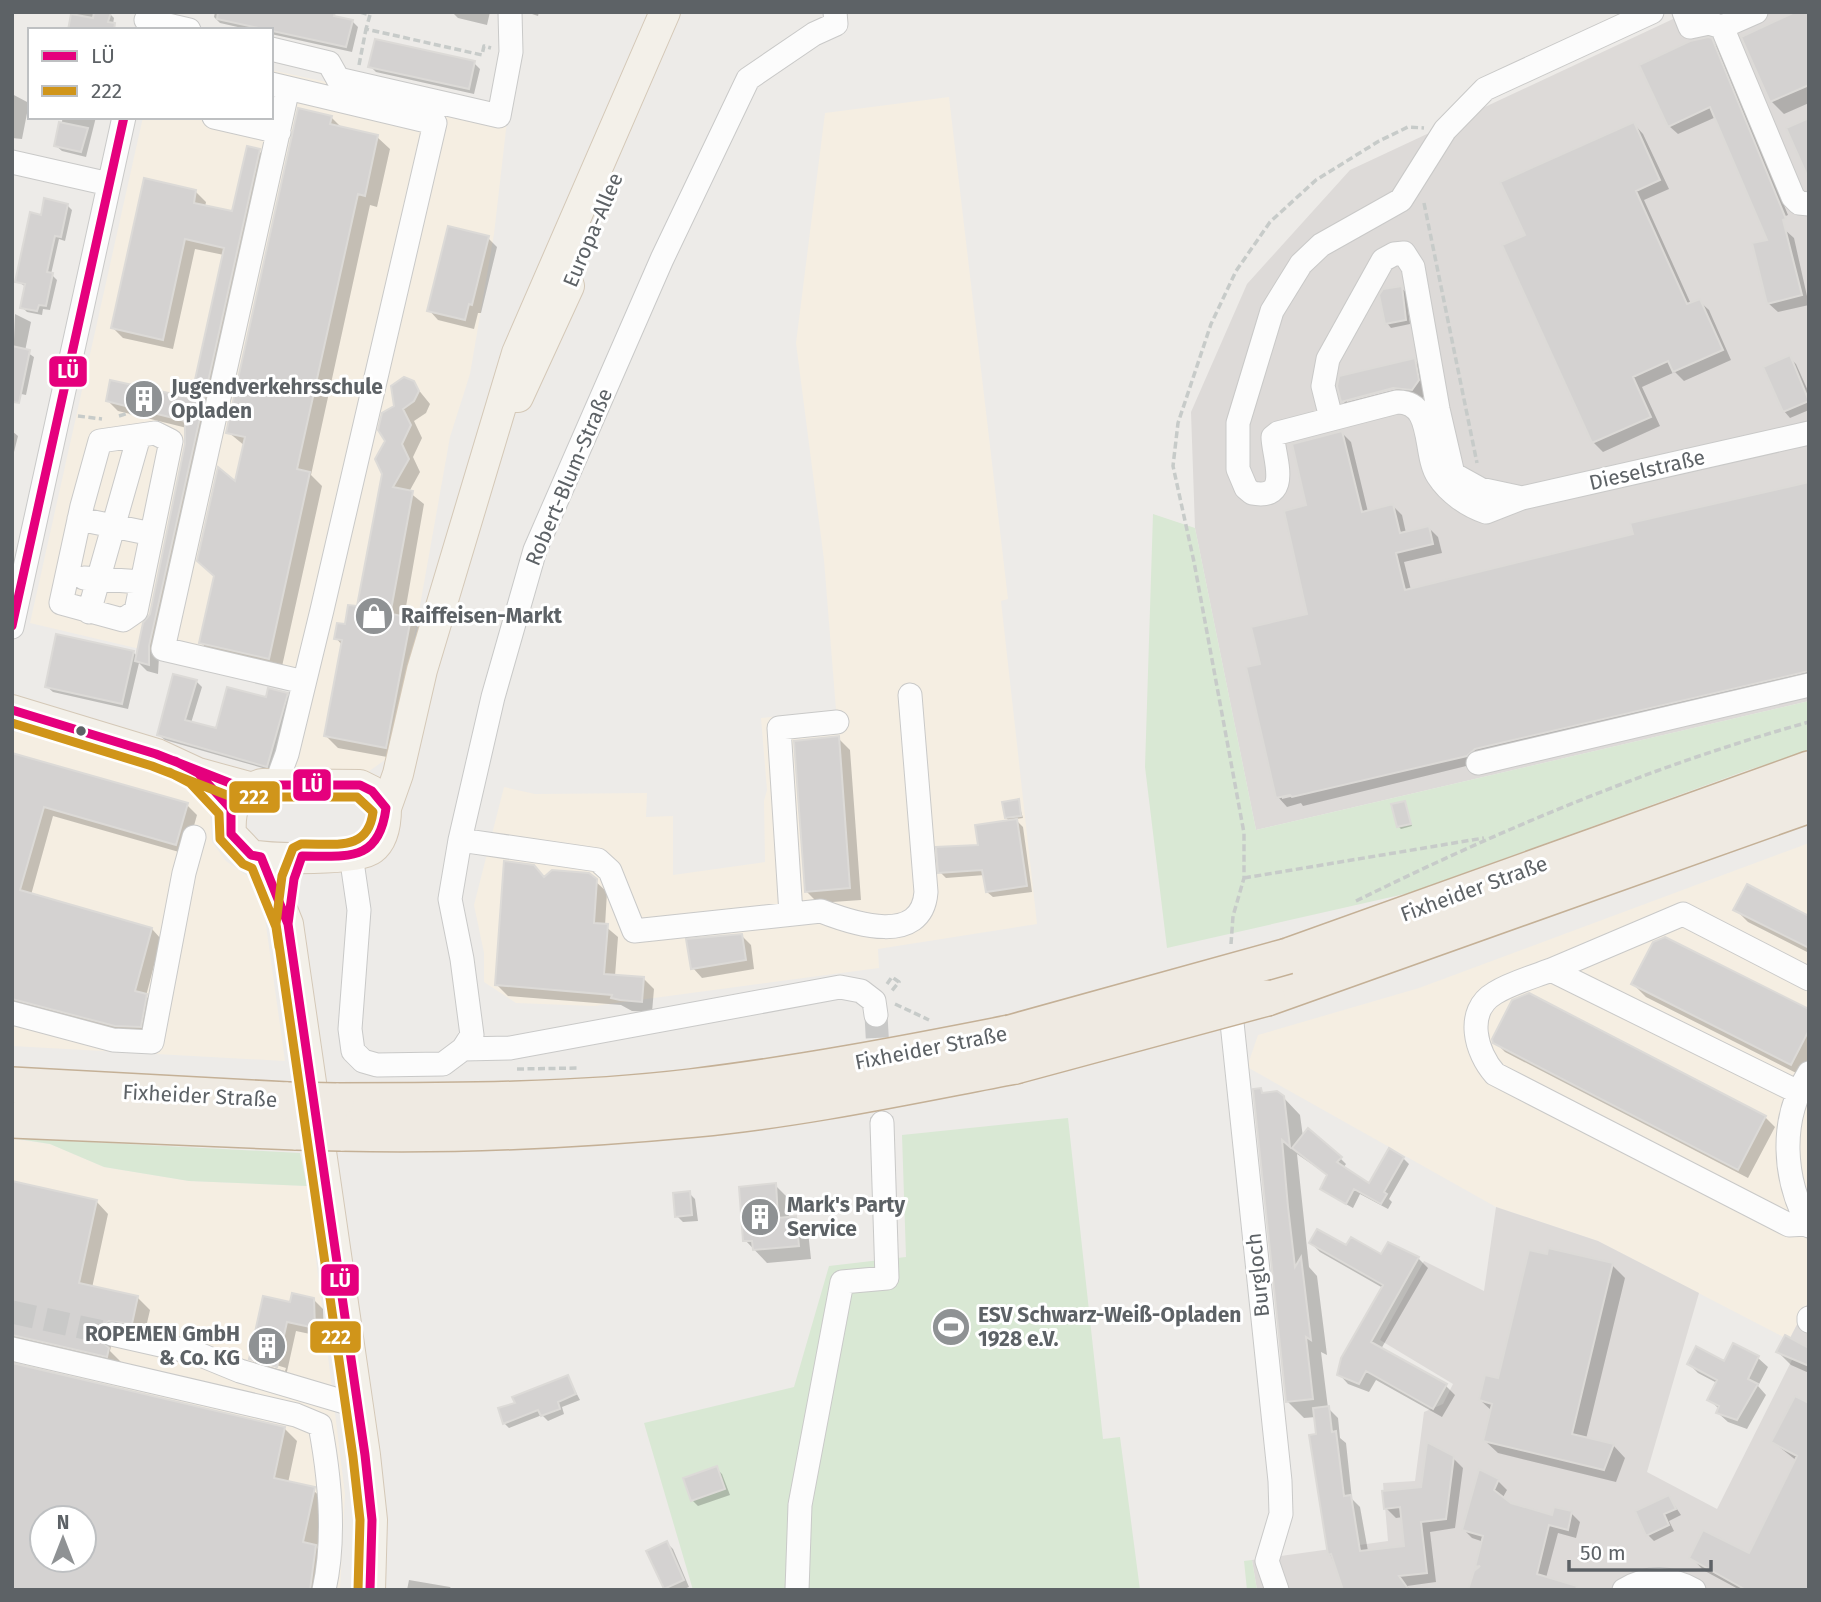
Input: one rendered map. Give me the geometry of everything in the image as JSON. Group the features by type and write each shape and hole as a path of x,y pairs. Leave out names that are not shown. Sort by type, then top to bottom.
{"highway":[{"name":"Fixheider Straße","path":"1012,1049 1288,956 1809,769"},
{"name":"Fixheider Straße","path":"12,1120 431,1117 689,1087 861,1062 1012,1049 1267,998 1809,805"},
{"name":"Fixheider Straße","path":"12,1085 292,1116"}],"main road":[{"name":"Europa-Allee","path":"351,855 371,850 379,841 422,670 493,443 517,353 666,12"},
{"name":"Europa-Allee","path":"493,443 536,362 687,12"},
{"path":"12,710 157,754 252,794 360,785 386,774 402,757"},
{"path":"360,785 372,791 386,808"},
{"path":"252,794 231,834 251,855 351,855"},
{"path":"288,924 294,879 302,856"},
{"path":"261,857 288,924 358,1406 372,1520 370,1590"}],"street":[{"path":"273,49 329,63 338,79 499,116 511,52 510,12"},
{"path":"1522,498 1480,489 1453,474 1413,267 1404,253 1394,254 1383,260 1328,359 1323,386 1331,418 1278,433 1273,437 1278,482 1259,494 1245,488 1238,469 1238,422 1272,311 1286,284 1321,245 1401,200 1444,130 1485,89 1609,21 1652,12"},
{"path":"1684,12 1690,27 1709,23 1722,27 1756,12"},
{"path":"146,21 179,28"},
{"name":"Robert-Blum-Straße","path":"463,1049 472,1035 462,959 450,899 460,840 493,698 535,550 662,259 748,79 814,34 841,23"},
{"path":"1722,27 1793,197 1799,203 1809,204"},
{"path":"252,794 287,754 304,682 435,123 280,86 279,132 163,649 304,682"},
{"path":"12,627 15,603 124,119"},
{"path":"223,119 279,132"},
{"path":"12,162 109,184"},
{"name":"Dieselstraße","path":"1331,418 1397,402 1415,407 1423,420 1439,477 1460,498 1486,513 1522,498 1809,433"},
{"path":"155,433 171,441 136,611 123,620 61,603 94,461 100,441 155,433"},
{"path":"89,612 139,436"},
{"path":"94,461 164,476"},
{"path":"79,519 152,534"},
{"path":"67,576 142,582"},
{"path":"1478,763 1809,685"},
{"path":"460,840 598,860 610,871 634,931 821,911 844,920 880,928 906,923 919,917 925,905 910,695"},
{"path":"791,914 779,728 837,722"},
{"path":"12,1013 113,1040 152,1042 184,873 194,837"},
{"path":"351,855 359,910 350,1029 353,1051 363,1060 377,1065 443,1064 463,1049 510,1048 841,987 861,991 875,1008"},
{"path":"1551,970 1805,1084 1789,1125 1787,1159 1793,1193 1808,1225 1789,1226 1494,1074 1482,1060 1476,1043 1480,1008 1493,993 1683,914 1809,979"},
{"name":"Burgloch","path":"1229,988 1232,1038 1280,1481 1281,1514 1267,1561 1277,1590"},
{"path":"797,1590 800,1505 842,1282 887,1278 882,1123"},
{"path":"112,1334 196,1353 240,1371 358,1406"},
{"path":"12,1349 296,1415 320,1425 327,1464 331,1560 324,1590"},
{"path":"1624,1590 1638,1582 1665,1578 1694,1590"}],"path":[{"path":"355,82 370,15 360,12"},
{"path":"366,29 476,54"},
{"path":"1229,988 1233,916 1244,878 1244,833 1194,562 1173,466 1178,422 1211,324 1236,271 1270,222 1317,180 1379,141 1408,127 1444,130"},
{"path":"1418,171 1480,489"},
{"path":"59,413 106,420 138,410"},
{"path":"1354,902 1492,837 1745,741 1809,722"},
{"path":"1244,878 1492,837"},
{"path":"875,1008 892,977 899,982 886,1000 931,1021 920,1024"},
{"path":"506,1069 588,1067"}],"shaded area":[{"path":"1688,12 1809,12 1809,701 1256,830 1195,528 1191,412 1247,284 1350,170"},
{"path":"273,70 507,121 494,234 470,374 450,437 398,729 389,757 368,772 273,770 296,686 30,623 143,119 273,119"},
{"path":"949,97 1008,599 1001,601 1037,924 878,949 879,968 594,1006 516,1003 484,982 484,953 474,905 504,787 535,794 647,793 646,817 673,816 673,875 765,862 764,801 767,790 761,718 836,710 824,560 796,343 825,113"},
{"path":"12,731 162,773 196,790 210,814 212,842 226,861 250,878 263,904 285,1061 12,1046"},
{"path":"1809,843 1809,1301 1789,1340 1598,1241 1496,1207 1247,1067 1258,1035 1419,988"},
{"path":"12,1139 50,1144 104,1167 189,1181 307,1186 345,1494 340,1590 12,1590"},
{"path":"1496,1207 1598,1241 1699,1293 1647,1472 1717,1509 1799,1346 1789,1340 1809,1301 1809,1590 1257,1590 1252,1560 1388,1541 1383,1483 1415,1481 1424,1412 1443,1404 1453,1384 1380,1340 1424,1261 1484,1291"}],"green space":[{"path":"1153,514 1195,528 1256,830 1809,701 1809,751 1745,771 1409,893 1167,948 1145,767"},
{"name":"ESV Schwarz-Weiß-Opladen 1928 e.V.","path":"1068,1118 1103,1439 1120,1437 1140,1590 693,1590 644,1423 794,1387 829,1266 906,1257 902,1135"},
{"path":"12,1138 300,1153 307,1186 189,1181 104,1167 50,1144"},
{"path":"1252,1560 1257,1590 1247,1590 1244,1561"}],"building":[{"path":"94,12 111,12 108,22 115,23 114,28 68,28 71,14 93,18"},
{"path":"218,12 335,12 334,16 353,20 346,47 273,31 273,28 258,28 217,19"},
{"path":"1795,12 1809,12 1809,85 1770,102 1741,37"},
{"path":"1712,38 1786,219 1783,220 1802,295 1767,304 1752,243 1767,240 1710,107 1668,127 1639,65 1690,41"},
{"path":"375,39 475,61 469,89 368,67"},
{"path":"298,108 332,116 330,124 378,135 365,196 358,194 297,469 310,472 269,659 199,643 214,576 197,561 218,467 235,481 245,437 226,433"},
{"path":"1809,118 1809,180 1786,128"},
{"path":"59,122 88,128 81,152 54,146"},
{"path":"1634,122 1660,180 1636,191 1687,304 1700,299 1723,350 1673,372 1668,361 1633,377 1651,417 1592,443 1502,245 1525,235 1500,182"},
{"path":"247,146 260,149 149,646 149,665 135,661 143,623 150,614 185,444 185,421 106,401 110,380 191,398 224,248 185,239 163,340 111,328 144,178 196,190 194,203 232,211"},
{"path":"44,198 68,204 61,237 55,236 47,272 53,273 46,306 39,305 37,311 20,308 25,284 15,282 30,212 41,215"},
{"path":"448,226 489,236 472,305 469,304 465,320 427,311"},
{"path":"1402,286 1406,320 1385,324 1379,295 1383,289"},
{"path":"12,346 30,350 19,403 12,402"},
{"path":"1790,355 1809,401 1783,412 1763,367"},
{"path":"1415,358 1419,380 1412,390 1393,388 1341,402 1337,386 1339,376"},
{"name":"Raiffeisen-Markt","path":"404,377 414,381 419,391 414,401 403,409 411,425 402,444 409,459 393,487 413,491 391,610 392,614 411,618 386,748 324,736 342,640 334,639 337,623 345,624 348,605 357,606 382,474 375,459 385,441 378,430 382,413 394,406 391,386"},
{"path":"1342,431 1362,512 1393,504 1400,533 1429,526 1433,544 1396,553 1405,590 1633,534 1630,523 1809,482 1809,671 1475,749 1467,756 1292,797 1290,795 1276,798 1246,667 1260,664 1251,627 1307,614 1284,511 1306,505 1292,444"},
{"path":"56,634 134,651 122,704 45,687"},
{"path":"173,674 197,680 185,720 216,728 227,687 266,697 268,688 288,693 267,767 157,735"},
{"path":"839,736 850,888 805,892 794,741"},
{"path":"12,753 188,803 176,845 44,807 20,890 152,928 135,991 147,994 141,1027 115,1026 12,999"},
{"path":"1019,799 1021,816 1005,818 1002,802"},
{"path":"1405,801 1411,824 1397,827 1391,804"},
{"path":"1017,819 1027,886 986,892 982,870 938,873 936,847 978,845 975,825"},
{"path":"504,861 534,865 544,877 552,870 589,873 597,879 594,923 608,924 604,974 644,977 642,1002 611,998 612,995 495,985"},
{"path":"1747,884 1809,916 1809,948 1733,910"},
{"path":"742,934 746,960 691,969 686,939"},
{"path":"1665,937 1809,1009 1809,1030 1791,1065 1631,984 1653,942"},
{"path":"1529,993 1766,1116 1738,1170 1493,1043 1492,1039 1512,1000"},
{"path":"1261,1088 1262,1093 1277,1091 1284,1096 1290,1147 1282,1140 1288,1207 1295,1267 1301,1257 1311,1340 1306,1337 1313,1399 1286,1402 1253,1089"},
{"path":"1308,1128 1342,1157 1337,1162 1369,1183 1389,1148 1404,1157 1384,1192 1387,1194 1381,1204 1354,1189 1346,1204 1320,1189 1327,1175 1292,1148"},
{"path":"12,1181 97,1200 79,1283 138,1296 132,1324 109,1321 99,1330 99,1339 109,1348 107,1357 12,1335"},
{"name":"Mark's Party Service","path":"776,1183 778,1218 796,1216 799,1246 753,1250 752,1241 743,1241 739,1187"},
{"path":"690,1191 692,1215 675,1217 673,1193"},
{"path":"1317,1229 1346,1245 1351,1237 1381,1254 1388,1242 1419,1257 1371,1342 1447,1384 1433,1409 1366,1371 1359,1384 1337,1375 1341,1358 1383,1285 1309,1243"},
{"path":"1548,1248 1613,1263 1572,1434 1614,1444 1604,1470 1483,1441 1492,1404 1479,1400 1485,1375 1498,1378 1529,1250 1547,1254"},
{"name":"ROPEMEN GmbH & Co. KG","path":"292,1293 314,1298 315,1328 287,1322 277,1367 249,1359 263,1296 290,1302"},
{"path":"1785,1335 1809,1348 1809,1366 1776,1352"},
{"path":"1733,1343 1759,1356 1748,1379 1758,1384 1737,1420 1716,1413 1719,1406 1707,1400 1717,1380 1687,1364 1696,1346 1724,1361"},
{"path":"12,1363 285,1427 274,1478 315,1487 303,1542 316,1545 310,1590 12,1590"},
{"path":"568,1375 576,1394 558,1402 560,1409 541,1416 538,1410 503,1424 498,1408 515,1403 512,1397"},
{"path":"1795,1396 1809,1403 1809,1590 1746,1590 1689,1558 1703,1530 1749,1553 1797,1456 1771,1442"},
{"path":"1329,1406 1332,1432 1336,1431 1344,1496 1351,1495 1360,1551 1404,1546 1400,1507 1384,1509 1382,1491 1421,1487 1427,1442 1454,1456 1446,1519 1421,1522 1427,1573 1399,1576 1409,1590 1343,1590 1331,1554 1328,1555 1309,1435 1316,1434 1313,1408"},
{"path":"717,1466 725,1489 691,1501 683,1478"},
{"path":"1479,1469 1499,1479 1494,1490 1511,1503 1552,1515 1554,1507 1572,1511 1568,1530 1549,1525 1537,1574 1577,1586 1576,1590 1468,1590 1474,1571 1480,1566 1475,1567 1483,1536 1462,1530"},
{"path":"1669,1495 1676,1509 1664,1514 1669,1525 1646,1536 1635,1511"},
{"path":"667,1541 684,1580 664,1589 646,1551"}],"tunnel":[{"path":"876,1015 882,1123"},
{"path":"12,1312 112,1334"}],"transit line":[{"name":"LÜ","path":"12,626 124,119"},
{"name":"LÜ","path":"12,710 156,754 235,785 360,785 372,791 386,808 376,839 358,853 302,856 294,879 288,924 365,1455 372,1520 370,1590"},
{"name":"222","path":"12,723 152,766 232,797 357,797 373,812 370,825 356,840 337,844 301,844 293,848 282,876 276,924 353,1457 360,1520 358,1590"},
{"name":"LÜ","path":"175,761 198,773 231,809 231,834 251,855 261,857 288,924 291,945"},
{"name":"222","path":"169,772 190,783 219,814 220,839 243,864 252,868 276,927 279,947"}],"place":[{"name":"Jugendverkehrsschule Opladen","path":"144,399"},
{"name":"Raiffeisen-Markt","path":"374,616"},
{"name":"Mark's Party Service","path":"760,1217"},
{"name":"ESV Schwarz-Weiß-Opladen 1928 e.V.","path":"951,1327"},
{"name":"ROPEMEN GmbH & Co. KG","path":"267,1346"}]}
